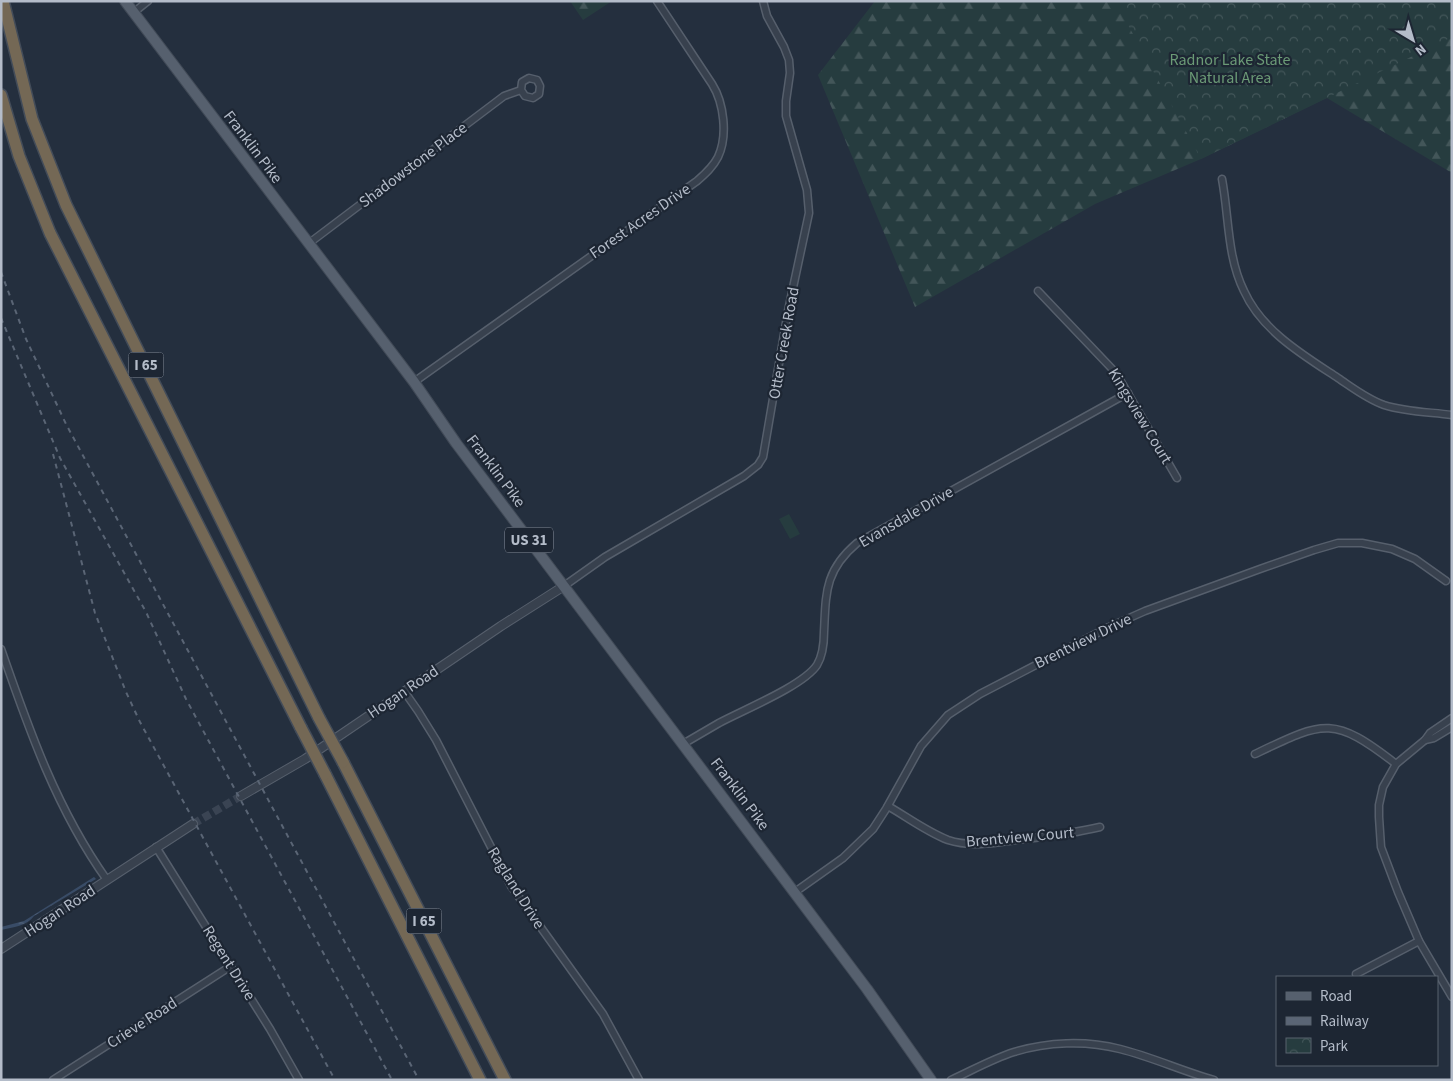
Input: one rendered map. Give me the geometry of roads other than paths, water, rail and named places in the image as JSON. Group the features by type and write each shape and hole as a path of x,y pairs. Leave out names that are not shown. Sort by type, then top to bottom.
{"highway":[{"name":"I 65","path":"3,1 32,119 66,205 319,718 505,1080"},
{"name":"I 65","path":"1,95 18,156 50,233 480,1080"}],"main road":[{"name":"Franklin Pike","path":"125,1 414,382 456,443 795,892 889,1019 926,1077"}],"street":[{"path":"133,12 148,1"},
{"name":"Forest Acres Drive","path":"414,382 697,181 714,163 721,148 723,134 722,112 717,92 657,1"},
{"name":"Otter Creek Road","path":"564,586 606,557 744,476 758,465 763,457 788,311 809,213 807,190 787,121 786,101 790,72 789,60 767,16 764,1"},
{"name":"Shadowstone Place","path":"308,244 504,96 521,90"},
{"path":"1222,179 1236,271 1249,300 1268,326 1306,357 1373,400 1392,407 1452,415"},
{"name":"Kingsview Court","path":"1038,292 1110,366 1128,393 1177,478"},
{"name":"Evansdale Drive","path":"683,744 793,684 812,671 818,664 823,648 824,604 829,581 842,559 856,543 1128,393"},
{"name":"Brentview Drive","path":"795,892 851,850 876,825 920,746 933,730 956,709 1016,675 1137,615 1296,556 1342,543 1367,543 1398,551 1425,565 1446,581"},
{"name":"Hogan Road","path":"241,796 305,759 501,626 564,586"},
{"path":"1,649 26,719 56,793 73,826 107,880"},
{"name":"Ragland Drive","path":"404,691 436,740 511,886 593,999 639,1080"},
{"path":"1452,718 1430,733 1425,740 1396,764 1388,776 1381,795 1378,817 1380,842 1388,866 1419,941 1452,997"},
{"path":"1425,740 1434,738 1452,727"},
{"path":"1255,754 1301,732 1316,728 1330,728 1344,730 1359,737 1396,764"},
{"name":"Brentview Court","path":"888,806 942,837 962,842 1010,841 1076,833 1100,827"},
{"name":"Hogan Road","path":"1,949 193,824"},
{"name":"Regent Drive","path":"156,848 270,1029 299,1080"},
{"path":"1356,974 1419,941"},
{"name":"Crieve Road","path":"53,1080 231,966"},
{"path":"950,1080 1000,1057 1026,1049 1046,1045 1088,1044 1128,1051 1214,1080"}],"water":[{"path":"94,877 96,879 34,916 28,922 1,930 1,927 24,921"}],"tunnel":[{"path":"193,824 241,796"}],"railway":[{"path":"1,272 26,339 66,424 419,1080"},
{"path":"1,318 60,458 146,612 186,699 392,1080"},
{"path":"53,454 95,613 126,692 140,722 335,1080"}],"park label":[{"name":"Radnor Lake State Natural Area","path":"1230,69"}]}
